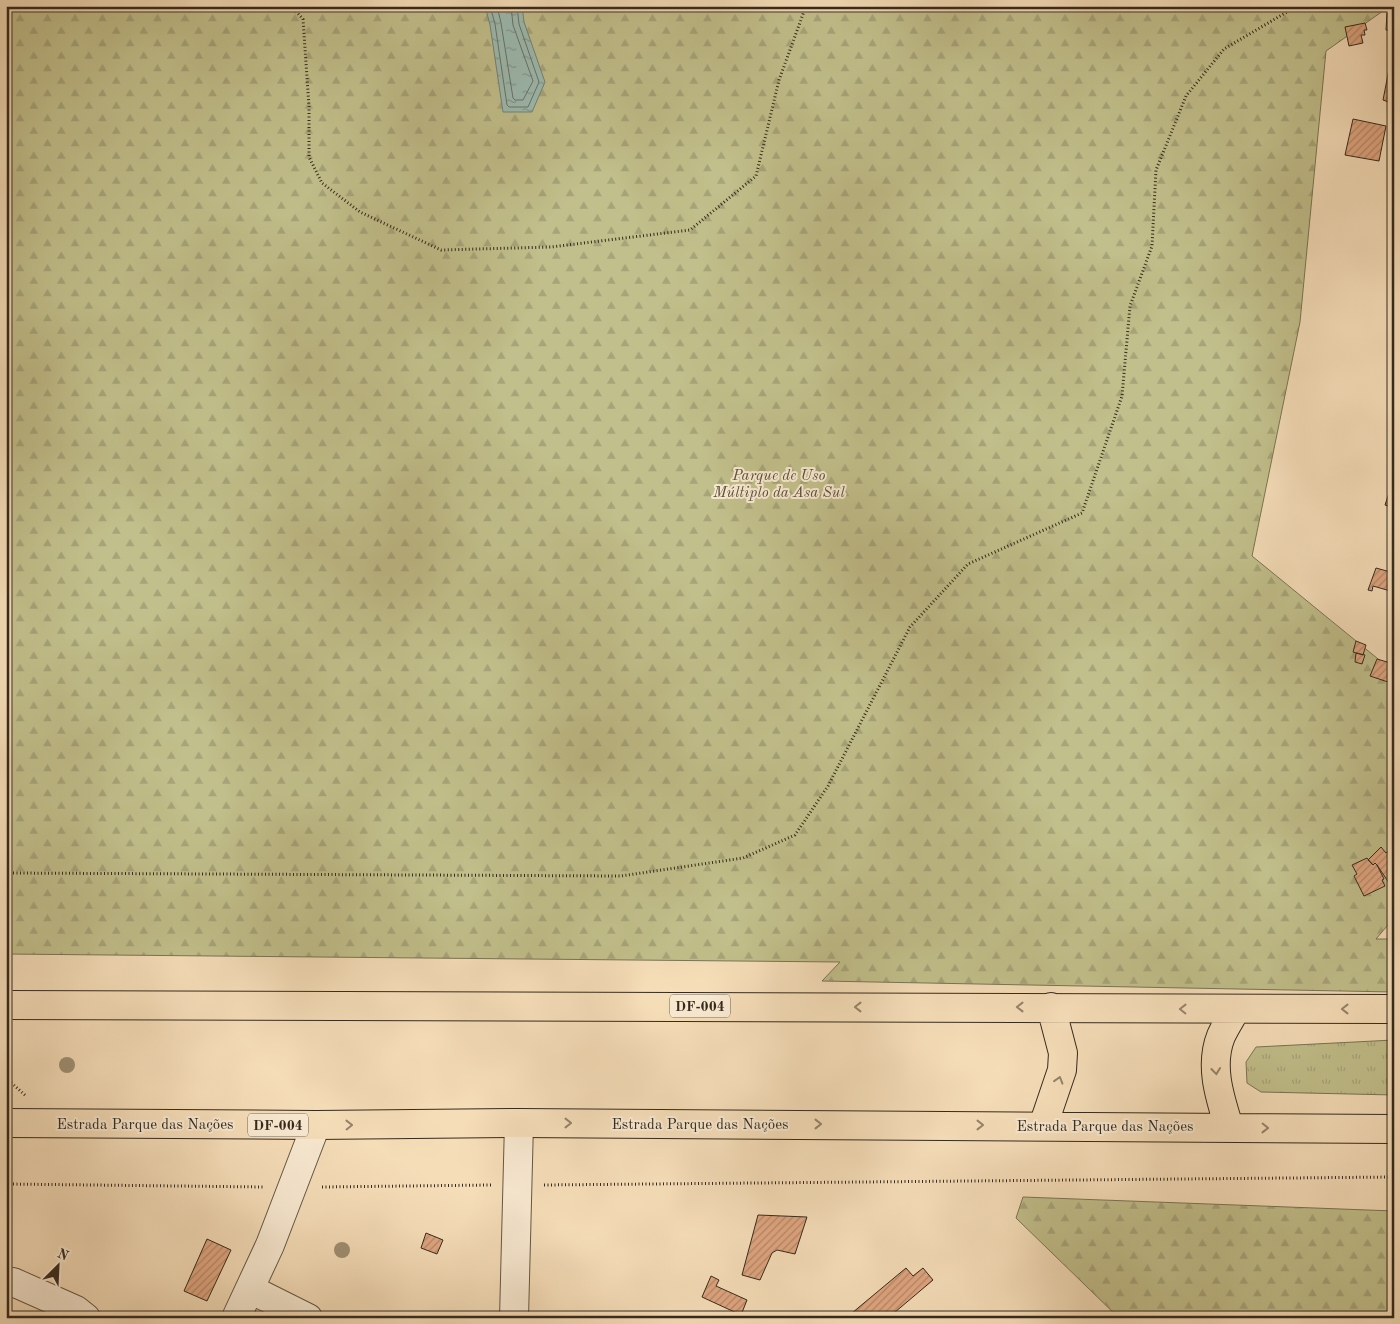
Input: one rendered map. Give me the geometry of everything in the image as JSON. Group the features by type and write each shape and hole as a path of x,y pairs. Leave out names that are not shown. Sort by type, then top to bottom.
{"highway":[{"name":"DF-004","path":"6,1005 1394,1010"},
{"path":"1043,1126 1062,1070 1062,1053 1051,1008"},
{"path":"1229,1127 1219,1094 1215,1063 1220,1037 1236,1009"},
{"name":"Estrada Parque das Nações","path":"6,1123 316,1125 519,1123 1229,1127 1394,1130"}],"lane":[{"path":"514,1318 519,1123"},
{"path":"236,1318 270,1245 316,1125"},
{"path":"6,1281 13,1282 76,1310 86,1318"},
{"path":"250,1289 308,1318"}],"path":[{"path":"291,6 303,19 309,157 322,183 360,212 441,250 551,247 690,230 756,176 779,80 806,6"},
{"path":"6,873 621,876 743,858 795,835 828,786 910,627 968,564 1082,513 1122,396 1130,306 1152,246 1156,170 1186,96 1224,49 1297,6"},
{"path":"540,1185 1394,1177"},
{"path":"6,1184 292,1187 501,1185"}],"green space":[{"name":"Parque de Uso Múltiplo da Asa Sul","path":"6,6 1390,6 1326,51 1300,322 1252,556 1394,672 1394,915 1393,919 1376,939 1394,939 1394,992 822,981 840,962 6,954"},
{"path":"1394,1040 1394,1095 1261,1092 1247,1083 1246,1062 1256,1047"},
{"path":"1023,1197 1394,1211 1394,1318 1119,1318 1016,1218"}],"water":[{"path":"485,6 522,6 524,22 545,82 532,112 503,112 490,25"}],"building":[{"path":"1387,13 1394,14 1393,31 1386,30"},
{"path":"1365,23 1367,30 1364,30 1365,35 1361,35 1363,43 1349,46 1345,27"},
{"path":"1390,64 1394,64 1394,104 1383,100"},
{"path":"1353,119 1386,126 1379,161 1345,155"},
{"path":"1394,478 1394,508 1385,505"},
{"path":"1376,568 1394,573 1394,592 1373,586 1372,591 1368,590"},
{"path":"1356,641 1366,645 1363,655 1353,652"},
{"path":"1356,653 1365,655 1362,664 1355,662"},
{"path":"1377,659 1394,664 1394,684 1370,676"},
{"path":"1381,847 1386,853 1394,847 1394,879 1389,883 1377,865 1375,863 1373,865 1368,860"},
{"path":"1367,858 1373,865 1375,863 1377,865 1384,879 1382,880 1385,886 1364,896 1354,876 1357,874 1352,865"},
{"path":"758,1215 807,1217 795,1254 777,1250 772,1253 760,1280 742,1275"},
{"path":"426,1233 443,1240 437,1254 421,1248"},
{"path":"207,1239 231,1250 207,1301 184,1291"},
{"path":"906,1268 913,1276 923,1268 933,1280 888,1318 846,1318"},
{"path":"711,1276 719,1280 716,1286 747,1300 741,1315 702,1297"}]}
